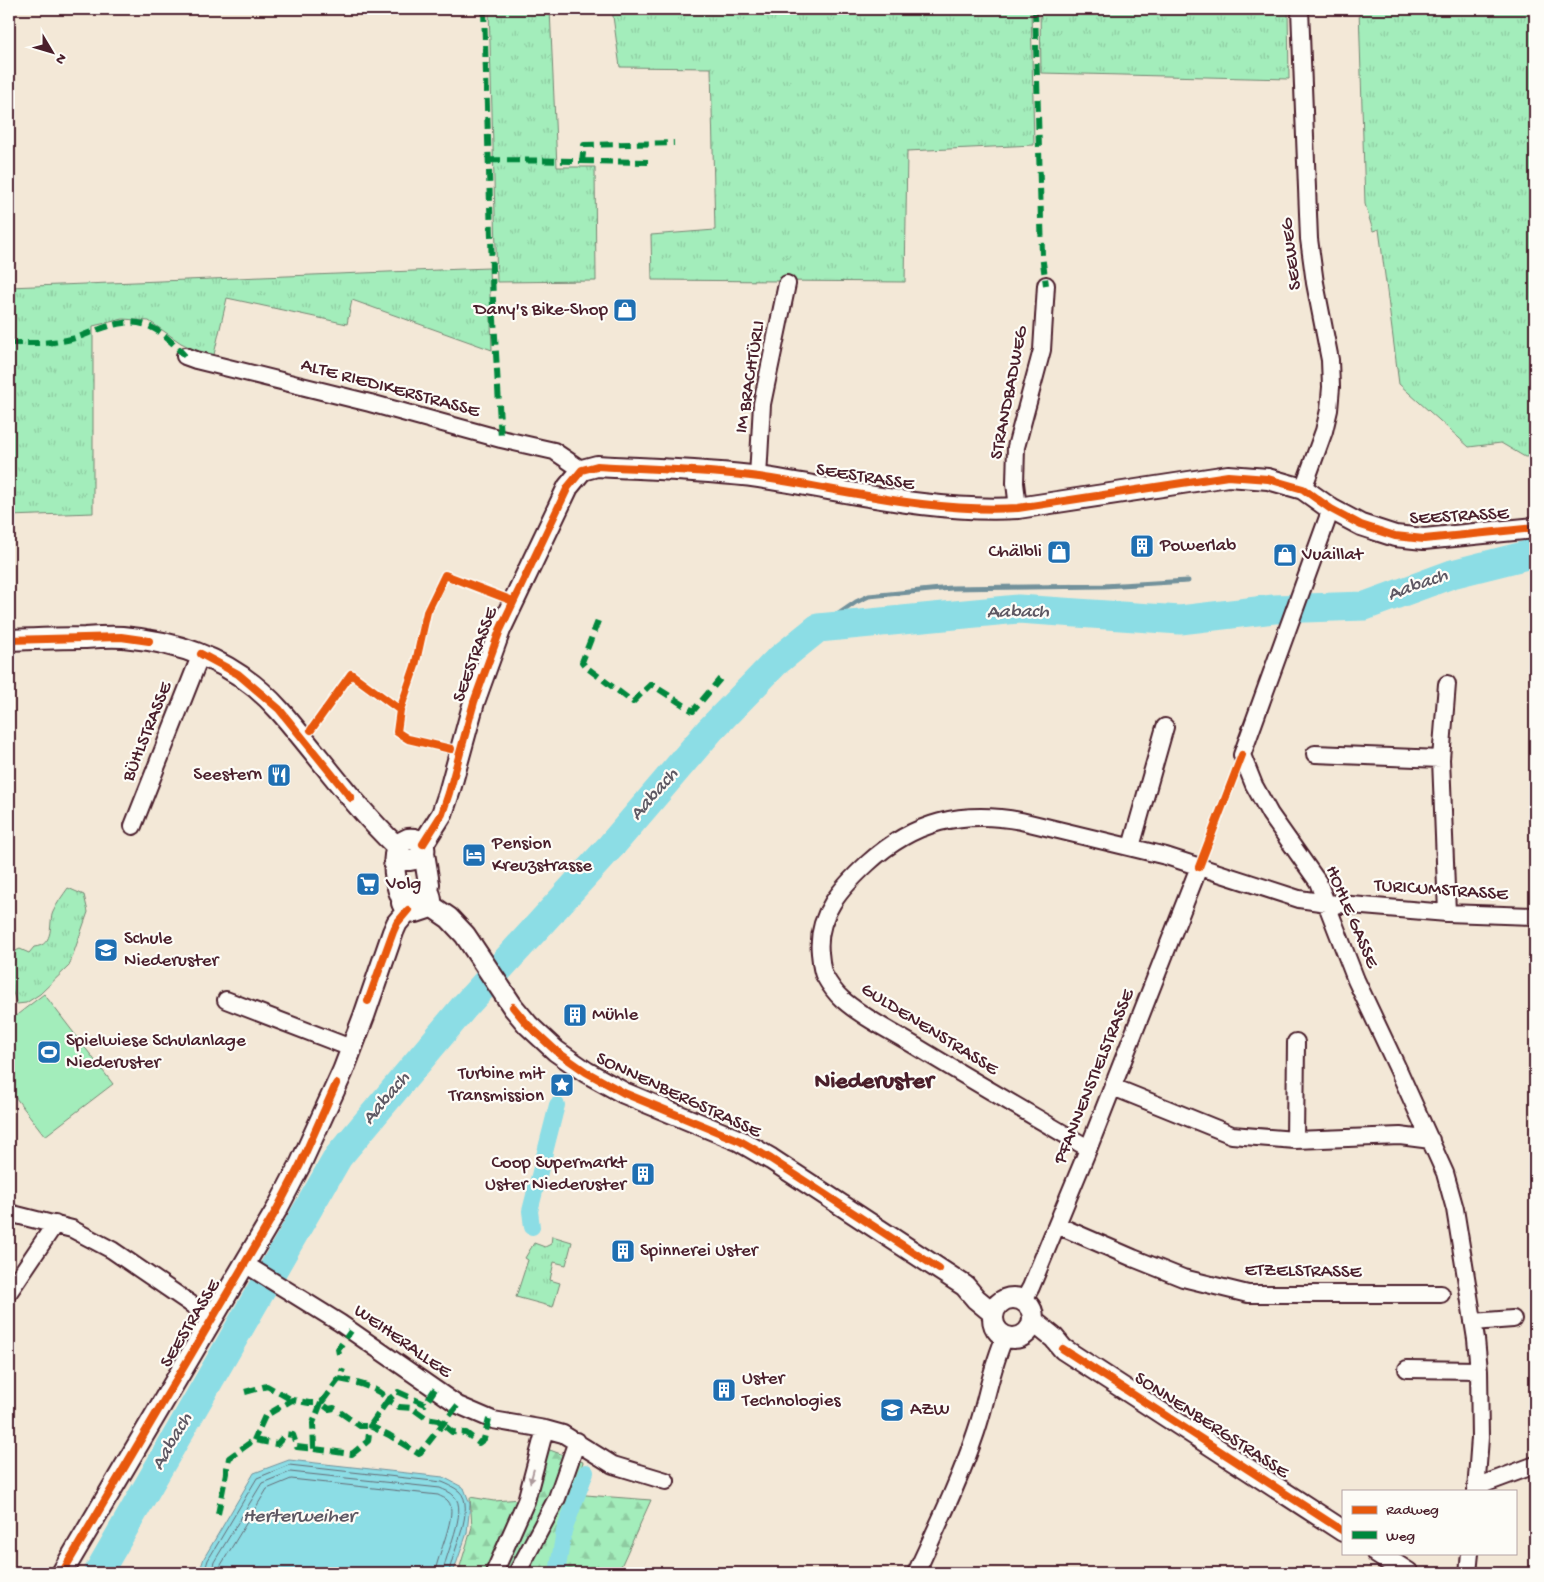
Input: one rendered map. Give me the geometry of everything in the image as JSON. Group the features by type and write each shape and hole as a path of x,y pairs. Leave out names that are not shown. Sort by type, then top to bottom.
{"street":[{"name":"SEEWEG","path":"1300,9 1309,239 1315,284 1330,360 1331,387 1329,410 1324,431 1303,490"},
{"name":"IM BRACHTÜRLI","path":"758,477 762,404 787,284"},
{"name":"STRANDBADWEG","path":"1018,508 1015,483 1016,447 1042,350 1046,285"},
{"name":"ALTE RIEDIKERSTRASSE","path":"185,356 370,403 501,439 554,451 582,470"},
{"name":"SEESTRASSE","path":"423,848 442,814 474,702 500,630 568,487 582,470 596,466 758,477 949,508 1018,508 1228,476 1268,479 1303,490 1331,509 1361,525 1395,536 1424,539 1535,528"},
{"name":"HOHLE GASSE","path":"1331,509 1242,755 1270,814 1318,882 1356,980 1445,1173 1455,1208 1479,1370 1480,1421 1476,1489"},
{"path":"9,640 121,637 160,642 201,654 238,674 279,709 396,850"},
{"name":"BÜHLSTRASSE","path":"133,826 201,654"},
{"path":"1447,684 1441,759 1447,913"},
{"path":"1131,847 1165,727"},
{"path":"1315,754 1441,759"},
{"name":"GULDENENSTRASSE","path":"1089,1147 940,1061 852,1007 831,988 823,973 819,945 825,917 832,903 851,880 870,862 902,838 918,829 958,817 997,816 1131,847 1199,867"},
{"path":"405,905 399,891 394,865 396,850 404,840 413,839 423,848 429,884 429,899"},
{"name":"TURICUMSTRASSE","path":"1199,867 1300,899 1327,903 1447,913 1535,916"},
{"name":"PFANNENSTIELSTRASSE","path":"1024,1300 1089,1147 1199,867"},
{"path":"405,905 405,894 414,890 423,890 429,899"},
{"name":"SONNENBERGSTRASSE","path":"429,899 465,935 528,1025 556,1051 586,1072 631,1096 740,1141 771,1159 965,1286 982,1291 998,1306"},
{"name":"SEESTRASSE","path":"62,1573 213,1318 253,1269 277,1209 300,1165 352,1048 393,932 405,905"},
{"path":"226,1000 352,1048"},
{"path":"1295,1140 1296,1042"},
{"path":"1113,1087 1232,1135 1295,1140 1400,1136 1431,1140"},
{"path":"9,1213 72,1229 112,1250 213,1318"},
{"path":"9,1292 55,1224"},
{"name":"ETZELSTRASSE","path":"1057,1225 1183,1278 1248,1294 1441,1294"},
{"name":"WEIHERALLEE","path":"253,1269 340,1323 458,1405 492,1420 563,1434 613,1465 666,1481"},
{"path":"1010,1297 1024,1300 1030,1306 1033,1313 1030,1327 1020,1337 1012,1338 996,1330 994,1324 998,1306 1010,1297"},
{"path":"1473,1322 1513,1319"},
{"name":"SONNENBERGSTRASSE","path":"1030,1327 1054,1338 1063,1349 1342,1530"},
{"path":"916,1573 974,1439 984,1410 998,1352 1005,1336"},
{"path":"1407,1369 1479,1370"},
{"path":"494,1573 526,1501 545,1429"},
{"path":"518,1573 557,1498 576,1441"},
{"path":"1476,1489 1535,1465"},
{"path":"1379,1554 1408,1573"},
{"path":"1468,1573 1470,1554"}],"green space":[{"path":"489,9 550,9 557,167 595,167 596,281 497,282"},
{"path":"612,9 1031,9 1034,145 907,151 905,282 652,280 651,235 715,230 711,68 620,67"},
{"path":"1040,9 1288,9 1289,79 1041,73"},
{"path":"1359,9 1535,9 1535,456 1525,457 1501,443 1469,447 1399,384 1379,229 1373,231 1365,204"},
{"path":"489,268 492,350 352,300 347,324 227,298 213,359 181,343 149,321 123,319 93,326 93,513 9,516 9,287"},
{"path":"68,888 84,895 88,912 69,966 40,994 26,1003 17,1004 9,979 9,954 20,949 29,953 34,947 46,942 50,932 53,912"},
{"name":"Spielwiese Schulanlage Niederuster","path":"44,994 113,1084 45,1136 9,1089 9,1021"},
{"path":"552,1236 572,1242 566,1265 554,1262 550,1280 560,1283 553,1307 516,1297 528,1260 525,1258 534,1243 545,1247 551,1244"},
{"path":"536,1445 583,1462 573,1494 651,1500 618,1573 458,1573 472,1527 470,1497 494,1501 522,1499"}],"water":[{"name":"Herterweiher","path":"289,1460 443,1477 464,1488 470,1504 467,1533 453,1573 199,1573 204,1558 254,1473"}],"waterway":[{"name":"Aabach","path":"98,1573 338,1157 464,1007 611,846 710,730 776,662 818,628 1018,609 1180,620 1274,609 1365,606 1452,574 1535,553"},
{"path":"818,628 856,602 869,596 951,588 1104,586 1188,581"},
{"path":"1300,598 1318,608"},
{"path":"532,1227 530,1211 557,1105"},
{"path":"557,1573 564,1531 586,1472"}],"marked path":[{"path":"484,9 493,302 501,439"},
{"path":"1035,9 1042,255 1046,285"},
{"path":"489,160 582,161 584,145 674,143"},
{"path":"582,161 654,162"},
{"path":"9,343 63,341 115,325 138,323 157,330 185,356"},
{"path":"598,621 582,662 633,702 651,684 693,711 720,679"},
{"path":"339,1354 338,1349 351,1331"},
{"path":"339,1379 372,1388 384,1395 388,1400 370,1426 360,1426 334,1408 329,1409 321,1403 339,1379 343,1369"},
{"path":"245,1392 267,1386 292,1400"},
{"path":"435,1389 425,1404 398,1392 388,1400 399,1407 412,1408 426,1418 438,1420 452,1432 466,1433 479,1443 484,1439 489,1419"},
{"path":"218,1514 229,1458 254,1440 277,1444 286,1434 293,1435 297,1447 314,1449 313,1423 321,1403 292,1400 265,1416 254,1440"},
{"path":"314,1449 352,1454 368,1441 370,1426 389,1435 419,1454 458,1405"}],"cycle path":[{"path":"423,844 442,814 474,702 500,630 568,487 582,470 597,466 698,471 759,477 920,504 985,509 1018,508 1228,476 1268,479 1303,489 1331,509 1361,525 1395,536 1424,539 1535,528"},
{"path":"451,749 408,739 397,732 400,710 415,666 427,612 445,575 513,601"},
{"path":"9,640 121,637 149,641"},
{"path":"201,654 238,674 279,709 351,798"},
{"path":"311,730 351,674 400,710"},
{"path":"1199,867 1242,755"},
{"path":"368,1001 393,932 397,923 408,910"},
{"path":"513,1007 528,1025 556,1051 586,1072 624,1093 740,1141 771,1159 939,1269"},
{"path":"62,1573 277,1209 300,1165 336,1084"},
{"path":"1063,1349 1342,1530"}],"place":[{"name":"Dany's Bike-Shop","path":"625,310"},
{"name":"Powerlab","path":"1142,546"},
{"name":"Chälbli","path":"1059,552"},
{"name":"Vuaillat","path":"1285,555"},
{"name":"Seestern","path":"279,775"},
{"name":"Pension Kreuzstrasse","path":"474,855"},
{"name":"Volg","path":"368,884"},
{"name":"Schule Niederuster","path":"106,950"},
{"name":"Mühle","path":"575,1015"},
{"name":"Spielwiese Schulanlage Niederuster","path":"49,1052"},
{"name":"Turbine mit Transmission","path":"562,1085"},
{"name":"Coop Supermarkt Uster Niederuster","path":"643,1174"},
{"name":"Spinnerei Uster","path":"623,1251"},
{"name":"Uster Technologies","path":"724,1390"},
{"name":"AZW","path":"892,1410"}],"district":[{"name":"Niederuster","path":"874,1082"}]}
